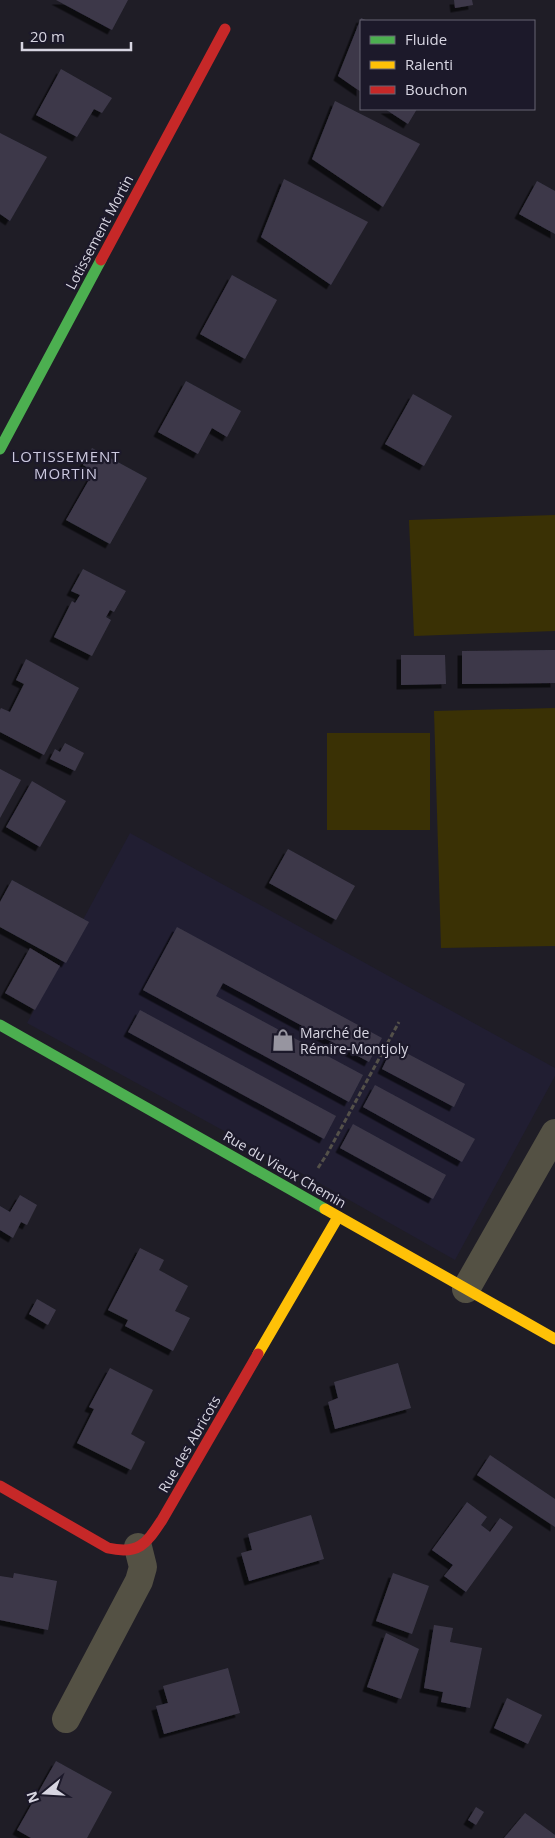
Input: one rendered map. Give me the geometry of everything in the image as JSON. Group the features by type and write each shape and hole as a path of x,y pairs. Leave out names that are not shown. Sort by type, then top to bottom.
{"street":[{"name":"Lotissement Mortin","path":"0,449 225,29"},
{"name":"Rue du Vieux Chemin","path":"0,1025 555,1339"},
{"path":"466,1289 555,1133"},
{"name":"Rue des Abricots","path":"138,1547 149,1538 162,1520 338,1217"},
{"path":"0,1486 108,1548 126,1551 138,1547 143,1567 139,1582 66,1720"}],"path":[{"path":"305,1199 313,1174 327,1154 399,1022"}],"shaded area":[{"path":"555,515 555,631 414,636 409,520"},
{"path":"555,708 555,946 441,948 434,711"},
{"path":"327,733 430,733 430,830 327,830"},
{"name":"Marché de Rémire-Montjoly","path":"130,833 555,1068 555,1076 455,1260 321,1184 27,1023"}],"building":[{"path":"56,0 128,0 112,30"},
{"path":"454,0 472,0 473,5 455,8"},
{"path":"360,21 360,91 338,76"},
{"path":"61,69 112,98 102,113 94,109 77,137 36,115"},
{"path":"335,101 420,144 383,207 312,159"},
{"path":"387,110 416,110 408,124"},
{"path":"0,133 47,157 10,221 0,214"},
{"path":"284,179 368,222 331,285 261,237"},
{"path":"537,181 555,191 555,234 519,214"},
{"path":"232,275 277,300 245,359 200,334"},
{"path":"186,381 241,411 227,437 212,428 198,454 158,432"},
{"path":"413,394 452,416 424,466 385,444"},
{"path":"92,448 147,478 110,544 66,520 94,471 83,465"},
{"path":"83,569 126,591 114,612 110,610 106,617 111,620 92,656 54,637 72,601 75,603 80,595 71,591"},
{"path":"555,650 555,683 462,684 462,651"},
{"path":"401,655 445,655 446,684 401,685"},
{"path":"26,659 79,688 44,755 0,732 0,710 1,708 10,712 24,684 16,680"},
{"path":"65,743 84,753 75,771 50,759 55,749 60,752"},
{"path":"0,769 21,780 0,818"},
{"path":"32,781 66,801 40,847 6,827"},
{"path":"288,849 355,886 336,920 269,883"},
{"path":"12,880 89,922 66,963 0,927 0,902"},
{"path":"177,927 382,1038 369,1062 223,983 216,996 363,1075 349,1102 143,990"},
{"path":"30,948 60,966 35,1010 5,993"},
{"path":"140,1010 336,1116 324,1139 128,1032"},
{"path":"393,1046 465,1084 454,1107 382,1069"},
{"path":"375,1085 475,1139 462,1162 363,1107"},
{"path":"353,1124 446,1175 433,1199 340,1148"},
{"path":"20,1195 37,1205 27,1225 21,1222 13,1238 0,1230 0,1206 10,1212"},
{"path":"140,1248 164,1260 159,1270 188,1286 175,1311 190,1318 173,1351 125,1326 128,1320 108,1310"},
{"path":"37,1299 56,1310 48,1325 29,1314"},
{"path":"398,1363 411,1408 335,1429 328,1402 338,1398 334,1382"},
{"path":"110,1368 153,1390 131,1434 145,1442 131,1470 77,1443 94,1409 89,1407"},
{"path":"490,1455 555,1499 555,1527 477,1475"},
{"path":"467,1502 487,1517 481,1525 490,1532 500,1518 513,1527 466,1592 444,1576 453,1565 432,1550"},
{"path":"311,1515 324,1559 249,1581 241,1553 252,1550 248,1534"},
{"path":"14,1573 57,1581 48,1630 0,1620 0,1576 13,1578"},
{"path":"393,1573 429,1586 412,1634 376,1621"},
{"path":"434,1625 453,1628 450,1642 482,1648 470,1708 441,1702 443,1692 424,1688"},
{"path":"386,1633 419,1649 401,1699 367,1687"},
{"path":"228,1668 240,1713 164,1734 156,1706 168,1703 163,1686"},
{"path":"507,1698 542,1715 528,1744 494,1728"},
{"path":"56,1761 112,1792 87,1838 31,1838 17,1830"},
{"path":"476,1807 484,1812 476,1825 468,1820"},
{"path":"525,1813 555,1835 555,1838 504,1838"}],"traffic: fast":[{"path":"0,449 101,260"},
{"path":"0,1025 325,1209"}],"traffic: slow":[{"path":"325,1209 555,1339"},
{"path":"258,1354 338,1217"}],"traffic: jam":[{"path":"101,260 225,29"},
{"path":"0,1486 108,1548 127,1550 141,1546 162,1520 258,1354"}],"place":[{"name":"Marché de Rémire-Montjoly","path":"283,1040"}],"district":[{"name":"LOTISSEMENT MORTIN","path":"66,464"}]}
